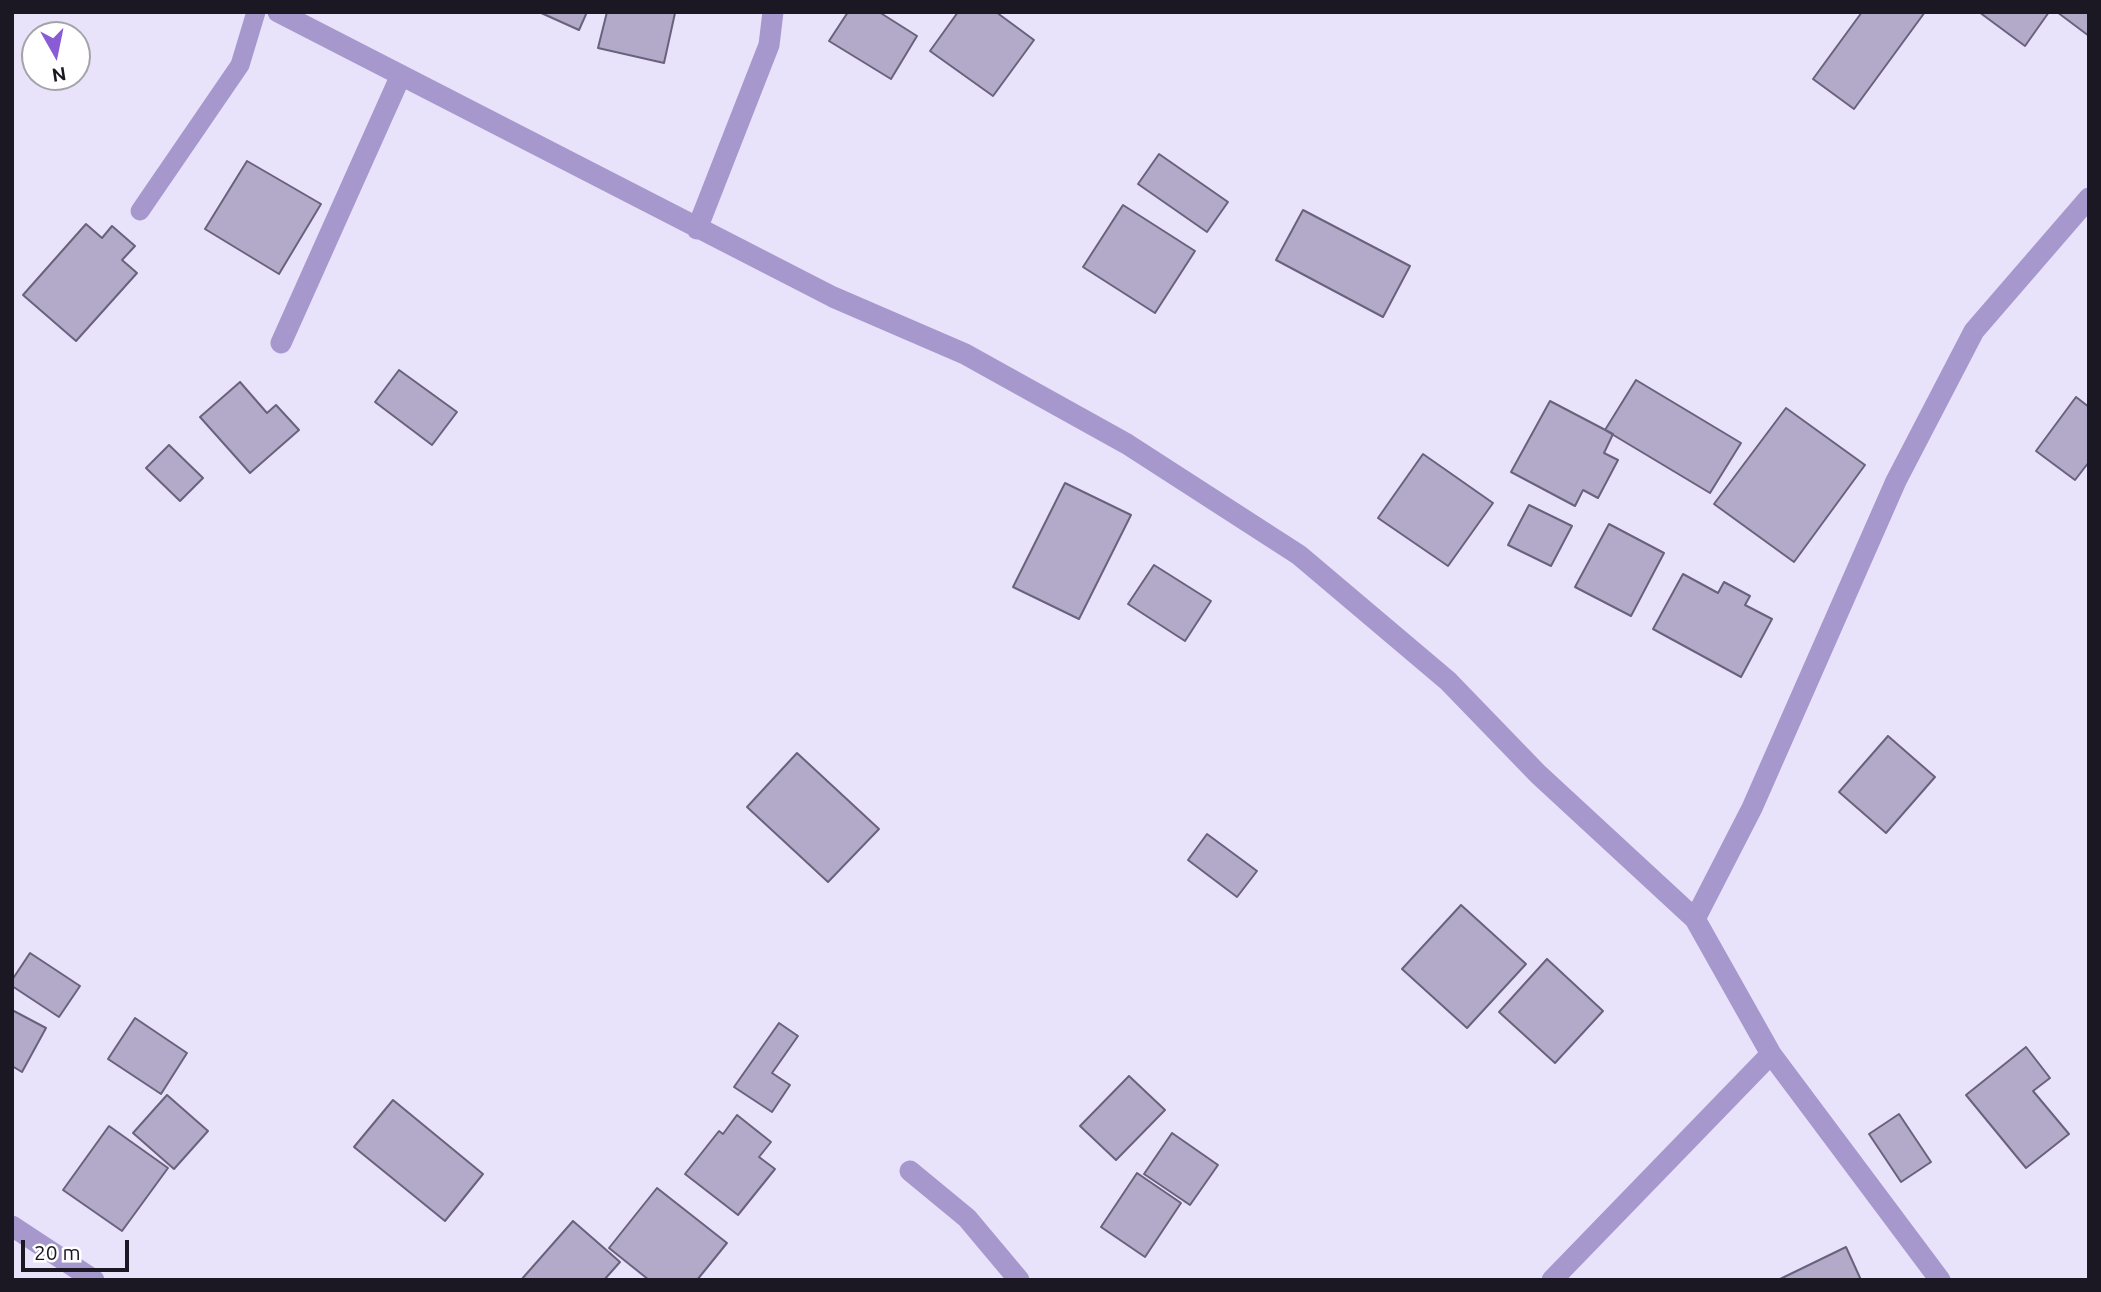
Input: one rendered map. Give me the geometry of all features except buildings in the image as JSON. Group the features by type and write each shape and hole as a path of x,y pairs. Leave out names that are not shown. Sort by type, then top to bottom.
{"street":[{"path":"278,12 696,229 833,297 965,354 1127,444 1299,555 1448,681 1548,782 1695,919 1771,1054 1940,1280"},
{"path":"696,229 769,45 773,12"},
{"path":"281,343 401,75"},
{"path":"1695,919 1752,808 1896,481 1974,331 2089,198"},
{"path":"1552,1280 1771,1054"},
{"path":"910,1171 967,1218 1018,1280"},
{"path":"12,1226 94,1280"}],"lane":[{"path":"140,211 240,65 256,12"}]}
